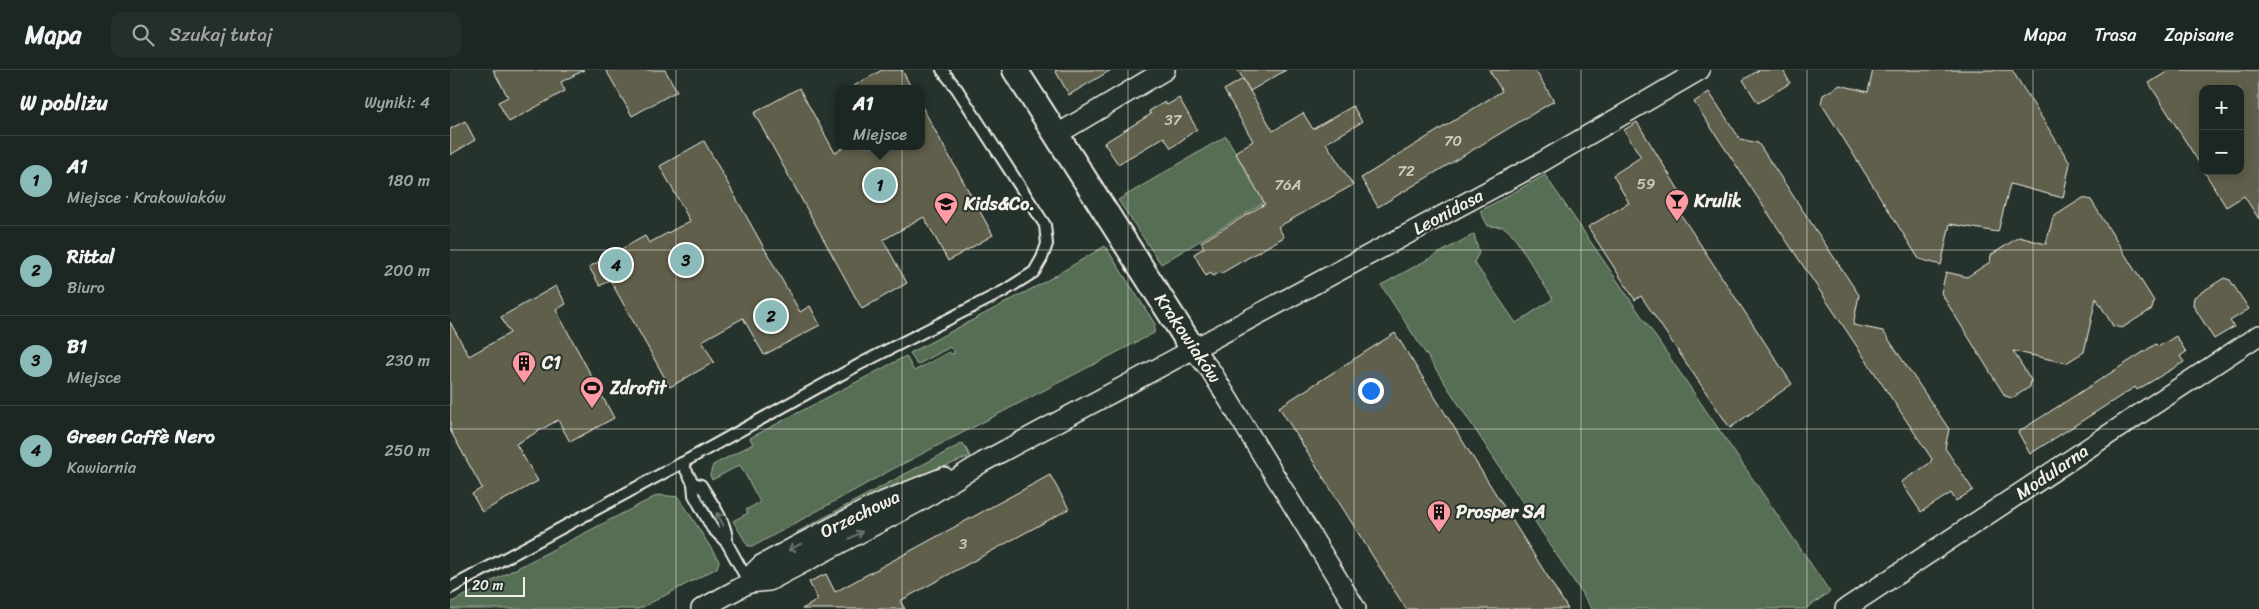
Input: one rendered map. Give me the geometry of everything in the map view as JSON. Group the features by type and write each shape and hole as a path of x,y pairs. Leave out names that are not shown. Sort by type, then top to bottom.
{"street":[{"name":"Krakowiaków","path":"1015,70 1193,349 1211,371 1356,609"},
{"path":"1056,135 1165,70"},
{"name":"Leonidasa","path":"1193,349 1572,146 1700,70"},
{"name":"Modularna","path":"1845,609 2259,335"},
{"name":"Orzechowa","path":"701,609 749,583 754,572 761,565 864,510 917,487 983,462 1193,349"}],"lane":[{"path":"450,588 862,363 1004,291 1034,272 1042,258 1046,244 1045,225 966,103 942,70"},
{"path":"682,463 693,483 694,495 712,528 727,543 749,583"}],"green space":[{"path":"1226,136 1265,202 1161,264 1118,200"},
{"path":"1545,175 1830,592 1805,609 1592,609 1381,285 1474,234 1479,253 1474,262 1516,323 1553,299 1513,235 1504,227 1488,226 1480,211"},
{"path":"1105,246 1155,324 1154,333 891,470 754,546 748,546 733,521 748,513 746,510 760,502 740,465 712,480 710,475 713,465 753,444 750,438 906,356 914,371 949,352 951,354 955,353 950,347 917,365 910,353 1041,284"},
{"path":"963,443 970,456 888,491 800,536 797,532"},
{"path":"658,495 679,497 719,561 717,568 639,609 450,609 450,603"}],"building":[{"path":"493,70 584,70 561,82 565,91 509,122 498,102 508,97"},
{"path":"606,70 665,70 677,91 632,116"},
{"path":"882,70 902,70 910,85 855,85"},
{"path":"1055,70 1111,70 1069,95"},
{"path":"1238,70 1286,70 1250,91"},
{"path":"1489,70 1535,70 1554,101 1378,207 1361,178 1502,91"},
{"path":"1759,70 1783,70 1790,83 1758,103 1743,80"},
{"path":"1873,70 2012,70 2070,163 2063,198 2010,184 1998,232 1950,224 1941,265 1919,259 1821,103 1823,95 1840,85 1868,92"},
{"path":"2170,70 2259,70 2259,219 2244,196 2226,207 2206,175 2244,175 2244,85 2199,85 2199,163 2149,83"},
{"path":"1243,79 1273,131 1303,113 1313,129 1353,106 1362,122 1326,143 1353,185 1278,227 1284,237 1220,274 1213,276 1211,273 1206,276 1194,254 1204,248 1201,242 1265,204 1235,152 1253,141 1224,90"},
{"path":"799,88 835,153 840,150 925,150 925,112 993,235 948,261 924,217 883,240 907,283 862,309 754,113"},
{"path":"1709,92 1740,139 1758,143 1859,295 1853,325 1883,331 1949,429 1945,448 1973,490 1956,501 1951,493 1921,512 1901,482 1930,463 1932,459 1694,102"},
{"path":"1179,98 1197,129 1171,148 1164,137 1118,164 1104,143 1151,114 1149,111 1165,102 1167,105"},
{"path":"465,121 475,140 450,155 450,129"},
{"path":"1637,122 1680,192 1670,198 1792,384 1730,428 1641,296 1635,300 1588,227 1629,203 1613,175 1641,157 1624,130"},
{"path":"704,141 800,312 810,306 820,325 764,355 743,318 702,341 714,362 670,387 610,280 600,286 589,267 645,236 649,243 690,221 660,166"},
{"path":"2083,198 2091,200 2154,301 2152,309 2122,328 2113,326 2096,298 2084,352 2066,363 2013,351 2031,380 2030,387 2012,398 2005,396 1941,293 1946,272 1967,277 1990,262 1991,255 2019,237 2046,244 2053,217"},
{"path":"2224,278 2230,280 2249,309 2230,321 2234,327 2214,339 2193,305 2194,297"},
{"name":"C1","path":"556,286 566,304 556,310 614,418 570,442 558,420 516,444 538,481 482,512 472,494 482,488 450,430 450,322 469,356 510,333 501,317"},
{"name":"Prosper SA","path":"1395,333 1568,609 1406,609 1279,407"},
{"path":"2176,336 2186,352 2180,356 2184,362 2137,390 2135,387 2030,454 2018,432 2156,344 2158,347"},
{"path":"1050,475 1069,509 900,601 905,609 802,609 818,600 809,582 826,574 835,592"}],"place":[{"name":"A1","path":"880,185"},
{"name":"Krulik","path":"1677,222"},
{"name":"Kids&Co.","path":"946,225"},
{"name":"B1","path":"686,260"},
{"name":"Green Caffè Nero","path":"616,265"},
{"name":"Rittal","path":"771,316"},
{"name":"C1","path":"524,384"},
{"name":"Zdrofit","path":"592,409"},
{"name":"Prosper SA","path":"1439,533"}]}
